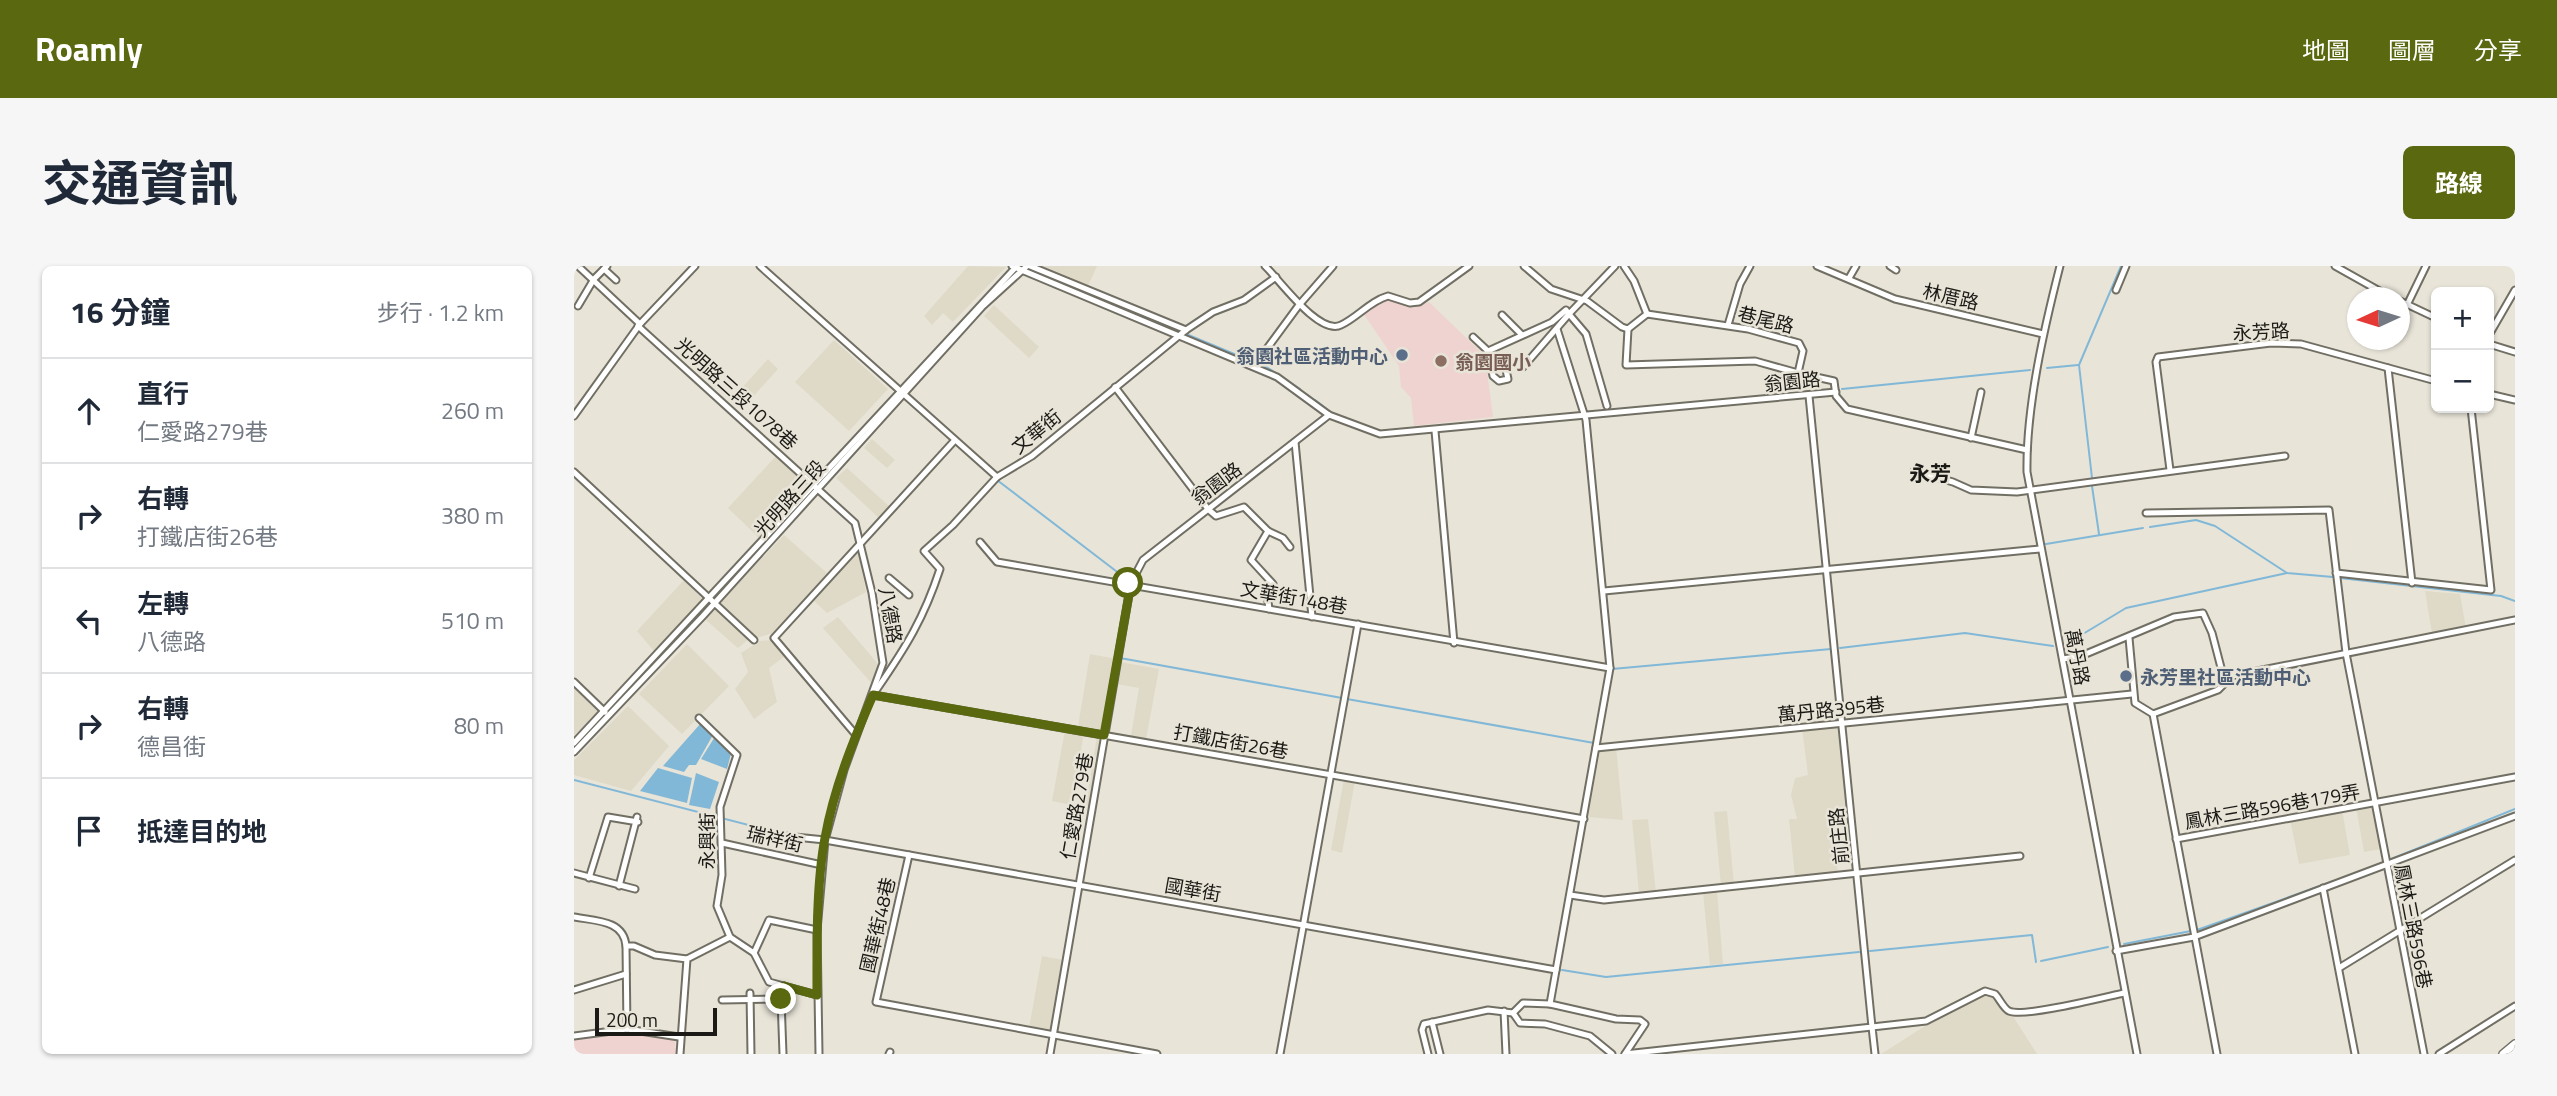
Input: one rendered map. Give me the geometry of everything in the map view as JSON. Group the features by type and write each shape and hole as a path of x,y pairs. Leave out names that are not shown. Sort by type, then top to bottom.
{"main road":[{"path":"2503,1054 2515,1044"},
{"path":"2510,1054 2515,1050"}],"street":[{"name":"光明路三段1078巷","path":"578,266 639,325 817,485"},
{"path":"574,416 639,325 695,266"},
{"path":"760,266 996,478"},
{"path":"1265,266 1299,305 1332,326 1341,326 1362,309 1388,296 1410,303 1419,302 1469,266"},
{"path":"1259,358 1333,266"},
{"path":"1524,266 1551,289 1581,299 1628,329 1647,314 1625,266"},
{"path":"1523,367 1581,299 1615,266"},
{"path":"1728,325 1740,284 1750,266"},
{"name":"林厝路","path":"1817,266 1895,299 2043,334"},
{"path":"1849,278 1856,266"},
{"name":"萬丹路","path":"2060,266 2043,334 2027,450 2030,491 2137,1054"},
{"path":"2116,290 2126,266"},
{"path":"2334,266 2372,287"},
{"path":"2410,299 2426,266"},
{"path":"1021,267 1186,330"},
{"name":"光明路三段","path":"817,485 898,391 1021,267"},
{"name":"光明路三段","path":"574,752 817,485 1021,267"},
{"name":"翁園路","path":"1021,267 1277,377 1329,415 1380,434 1836,392"},
{"path":"578,306 594,279 605,268 616,280"},
{"path":"1179,336 1213,312 1244,300 1276,277"},
{"path":"2494,327 2515,290"},
{"path":"2508,304 2515,306"},
{"path":"2410,306 2431,316"},
{"path":"1488,351 1552,321 1566,310 1586,334 1607,406"},
{"path":"1502,314 1522,335"},
{"name":"巷尾路","path":"1647,314 1728,325 1799,344 1803,351 1798,373"},
{"path":"1550,1004 1610,670 1604,591 1584,417 1557,328"},
{"name":"翁園路","path":"1628,329 1626,365 1755,361 1798,373"},
{"name":"文華街","path":"873,695 918,628 933,589 940,569 924,551 953,525 996,478 1032,456 1179,336"},
{"path":"1473,337 1488,351 1493,376 1499,381 1508,379 1504,361"},
{"name":"永芳路","path":"2170,470 2155,362 2158,357 2271,343 2301,344 2388,368"},
{"path":"2494,346 2515,352"},
{"path":"2412,583 2388,368 2431,380"},
{"path":"1798,373 1831,380 1840,403 1847,409 2027,450"},
{"path":"1115,387 1208,509 1216,516 1244,507 1268,531 1283,538 1290,547"},
{"path":"1971,438 1981,392"},
{"path":"2494,395 2515,400"},
{"name":"前庄路","path":"1809,396 1875,1054"},
{"path":"2336,573 2488,591 2492,588 2472,413"},
{"name":"翁園路","path":"1130,583 1143,560 1329,415"},
{"path":"1435,431 1454,643"},
{"path":"856,734 774,638 954,441"},
{"path":"1295,442 1312,617"},
{"path":"1914,471 1971,490 2030,491 2285,456"},
{"path":"574,472 754,640"},
{"name":"八德路","path":"817,485 855,523 883,663 856,734 825,840 817,930 819,1054"},
{"path":"2146,513 2327,510 2346,653 2374,803"},
{"path":"1268,531 1251,559 1273,584 1267,594 1269,608"},
{"name":"文華街148巷","path":"980,542 997,562 1130,583 1610,670"},
{"path":"1604,591 2040,549"},
{"path":"889,578 909,596"},
{"name":"仁愛路279巷","path":"1050,1054 1130,583"},
{"name":"光明路三段","path":"574,743 711,601"},
{"path":"2063,659 2129,638 2174,617 2203,613 2212,632 2225,683"},
{"path":"2129,638 2133,669 2132,694 2138,707 2153,714 2218,690 2232,676 2515,620"},
{"path":"1280,1054 1358,624"},
{"path":"574,682 605,712"},
{"name":"萬丹路395巷","path":"1596,748 2132,694"},
{"name":"打鐵店街26巷","path":"873,695 1584,819"},
{"path":"2153,714 2217,1054"},
{"name":"永興街","path":"699,718 737,755 720,817 722,875 717,905 730,937"},
{"name":"鳳林三路596巷179弄","path":"2176,839 2515,777"},
{"name":"鳳林三路596巷","path":"2374,803 2424,1054"},
{"path":"2116,951 2194,937 2385,867 2450,838 2515,816"},
{"path":"589,878 608,817 637,820 619,886"},
{"name":"國華街","path":"775,835 825,840 1556,970"},
{"name":"瑞祥街","path":"722,843 822,865"},
{"name":"國華街48巷","path":"909,855 876,1002 1053,1035"},
{"path":"1570,895 1604,900 2020,856"},
{"path":"2339,968 2515,860"},
{"path":"574,873 635,889"},
{"path":"2323,888 2355,1054"},
{"path":"574,917 618,927 625,935 627,1029"},
{"path":"754,953 769,920 817,930"},
{"path":"680,1054 678,1037 687,959 697,951 730,937 754,953 769,982 817,995"},
{"path":"626,946 634,946 655,955 687,959"},
{"path":"574,990 626,974"},
{"path":"783,1054 781,999 784,986"},
{"path":"1625,1054 1926,1021 1985,991 1995,994 2010,1012 2045,1010 2124,993"},
{"path":"722,1000 750,996 781,999"},
{"path":"750,996 751,1054"},
{"path":"1513,1013 1523,1003 1550,1004 1616,1019 1640,1020 1645,1024 1644,1029 1625,1054"},
{"path":"2439,1054 2515,1006"},
{"path":"1428,1054 1422,1030 1424,1024 1488,1010 1513,1013 1520,1023 1545,1024 1590,1036 1606,1053"},
{"path":"1504,1011 1506,1054"},
{"path":"1432,1022 1440,1054"},
{"path":"574,1036 627,1029 678,1037"},
{"path":"1053,1035 1157,1054"},
{"path":"1695,1046 1700,1054"}],"shaded area":[{"path":"968,266 1006,267 953,322 943,313 932,325 924,316"},
{"path":"1041,266 1097,266 1088,286"},
{"name":"翁園國小","path":"1391,298 1414,308 1429,302 1485,356 1493,417 1414,426 1411,398 1401,387 1399,366 1363,313"},
{"path":"994,305 1039,347 1029,358 984,316"},
{"path":"834,340 888,389 849,431 795,382"},
{"path":"768,359 778,369 741,410 730,401"},
{"path":"872,439 895,460 887,468 864,448"},
{"path":"777,455 807,485 759,538 728,508"},
{"path":"847,468 890,507 879,518 836,478"},
{"path":"784,535 827,573 773,633 756,638 721,602"},
{"path":"858,551 866,592 827,613 813,600"},
{"path":"684,580 702,599 654,651 637,631"},
{"path":"2425,591 2460,594 2466,628 2432,634"},
{"path":"715,609 750,638 738,648 706,620"},
{"path":"838,617 878,664 873,685 823,628"},
{"path":"774,640 785,656 769,668 777,702 754,719 735,689 748,672 741,653 760,641"},
{"path":"687,644 729,686 682,734 639,694"},
{"path":"1090,654 1117,659 1104,731 1078,726"},
{"path":"1120,662 1159,669 1146,739 1131,736 1139,688 1116,684"},
{"path":"574,686 601,710 574,735"},
{"path":"628,706 669,746 631,791 574,775 574,760"},
{"path":"1840,724 1849,815 1831,816 1838,874 1795,878 1789,819 1797,819 1791,795 1795,778 1808,775 1802,728"},
{"path":"1065,730 1084,733 1071,805 1052,801"},
{"path":"1097,736 1104,737 1091,809 1085,808"},
{"path":"1616,747 1623,820 1588,817 1600,751"},
{"path":"1344,779 1355,781 1342,853 1331,850"},
{"path":"2373,804 2381,849 2364,852 2356,807"},
{"path":"2342,810 2350,855 2299,864 2290,819"},
{"path":"1727,811 1734,884 1721,886 1714,812"},
{"path":"1648,819 1656,892 1639,893 1632,820"},
{"path":"1717,891 1723,964 1710,965 1703,892"},
{"path":"1042,956 1063,960 1050,1031 1029,1028"},
{"path":"1985,988 1995,988 2037,1054 1881,1054"},
{"path":"628,1032 675,1039 676,1054 574,1054 574,1040"}],"water":[{"path":"701,723 714,733 696,765 689,765 684,772 663,766"},
{"path":"716,735 732,750 727,769 701,759"},
{"path":"658,768 692,778 687,803 640,791"},
{"path":"696,773 719,782 710,809 689,805"}],"waterway":[{"path":"2092,478 2079,365 2121,266"},
{"path":"1031,270 1178,331"},
{"path":"1186,334 1268,368 1300,389"},
{"path":"2047,368 2078,365"},
{"path":"1842,389 2030,370"},
{"path":"1763,396 1833,390"},
{"path":"1315,400 1333,414"},
{"path":"997,480 1129,581"},
{"path":"2092,486 2099,534"},
{"path":"2150,527 2196,520 2215,526 2287,573 2333,577"},
{"path":"2046,544 2143,528"},
{"path":"2068,643 2126,608 2287,573"},
{"path":"2340,578 2501,596 2515,601"},
{"path":"1840,648 1965,633 2053,646"},
{"path":"1612,669 1831,649"},
{"path":"1120,658 1342,698"},
{"path":"1347,699 1594,743"},
{"path":"574,780 776,832"},
{"path":"2389,860 2515,809"},
{"path":"2197,930 2334,881"},
{"path":"2124,944 2191,931"},
{"path":"1870,951 2032,935 2036,962"},
{"path":"2041,961 2108,947"},
{"path":"1562,970 1606,977 1859,952"}],"place":[{"name":"翁園社區活動中心","path":"1402,355"},
{"name":"翁園國小","path":"1441,361"},
{"name":"永芳里社區活動中心","path":"2126,676"}],"district":[{"name":"永芳","path":"1930,473"}],"route":[{"path":"781,999 784,986 817,995 817,930 825,840 836,792 873,695 1104,735 1131,583 1128,583"}]}
